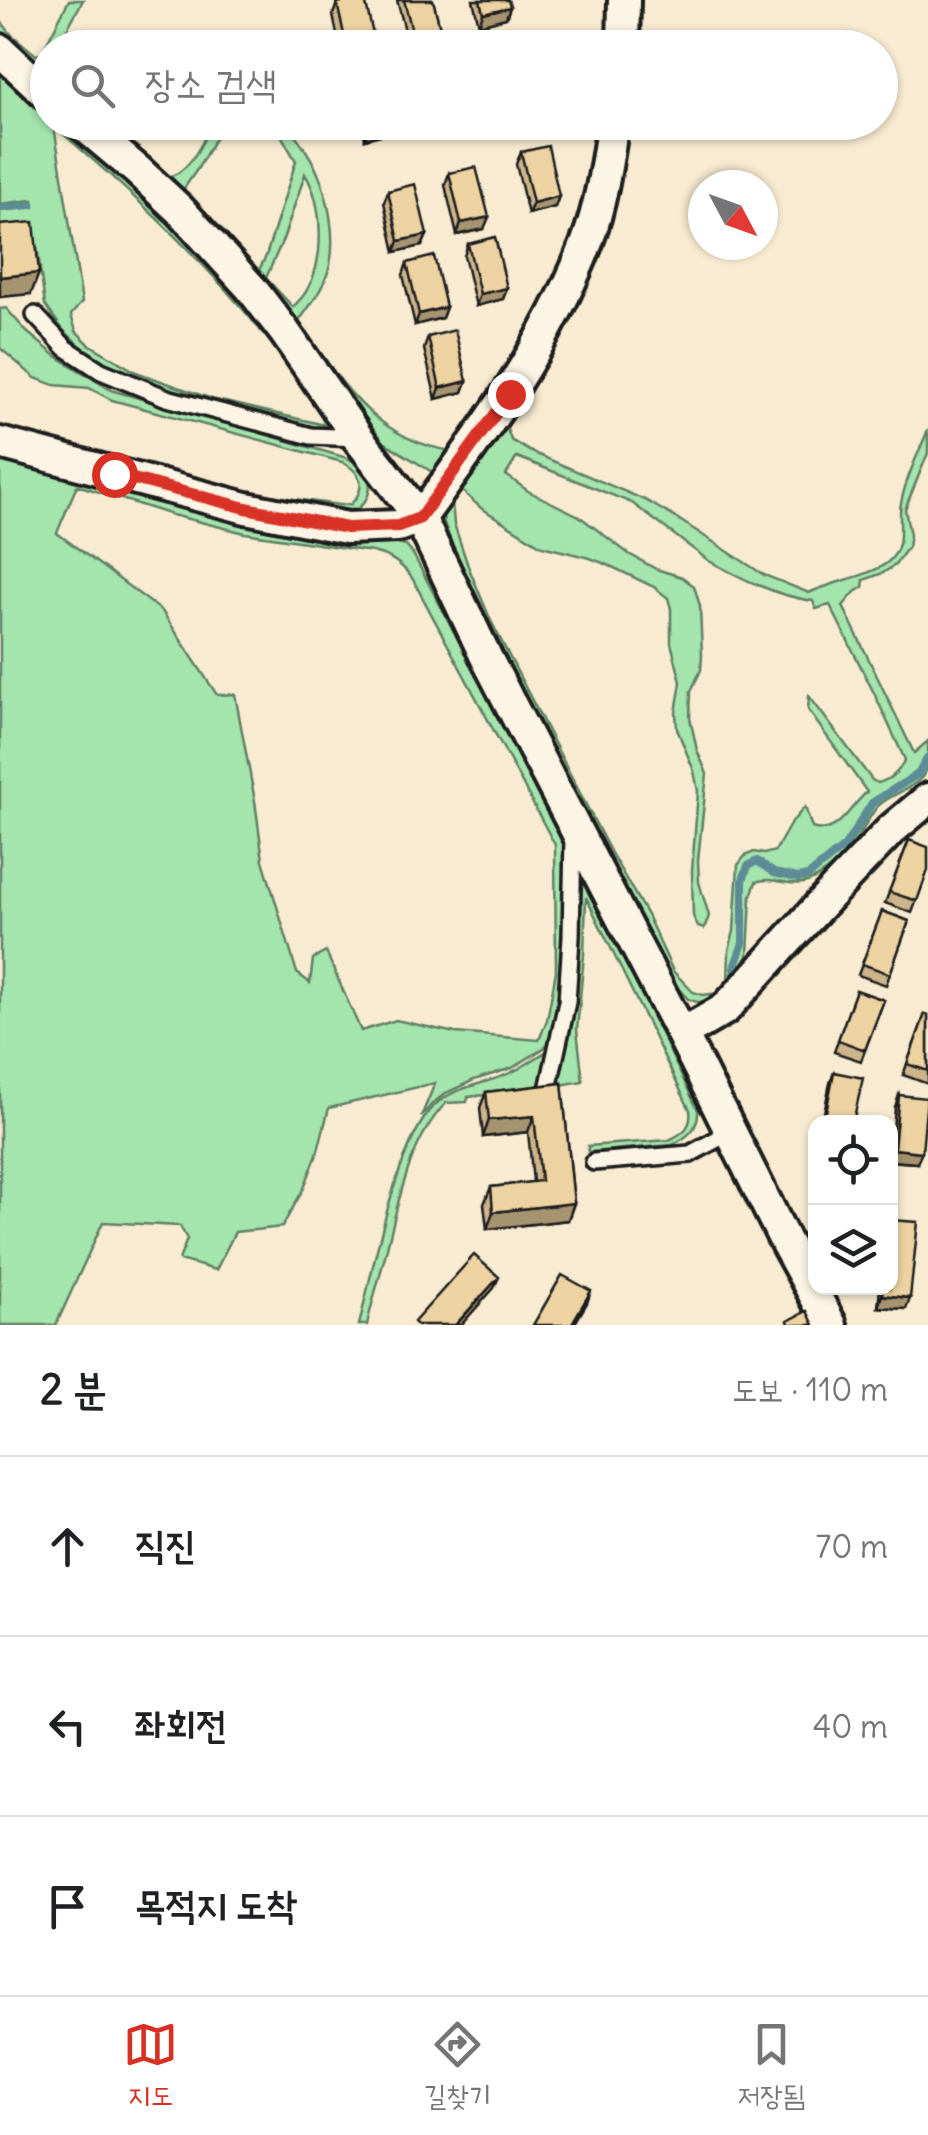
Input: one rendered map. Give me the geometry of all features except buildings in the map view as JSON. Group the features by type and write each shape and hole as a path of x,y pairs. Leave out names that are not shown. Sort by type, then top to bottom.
{"street":[{"path":"624,0 624,30"},
{"path":"0,50 30,78"},
{"path":"101,140 217,248 273,317 420,518 487,660 831,1325"},
{"path":"0,443 246,508 347,528 398,526 420,518 510,394 549,324 587,241 610,140"},
{"path":"682,1034 725,1010 844,878 928,798"}],"lane":[{"path":"36,315 66,348 100,372 167,398 311,436 358,438"},
{"path":"547,1094 566,1002 574,829"},
{"path":"594,1162 690,1154 730,1132"}],"green space":[{"path":"69,0 83,0 66,30 53,30"},
{"path":"0,20 30,50 30,67 0,37"},
{"path":"0,67 30,94 30,140 56,140 82,302 71,315 76,331 89,344 136,372 212,399 325,425 283,359 226,290 143,205 70,140 83,140 154,202 218,266 332,422 333,431 294,426 140,383 98,362 63,330 45,305 37,246 0,247 0,211 34,207 33,200 0,204"},
{"path":"106,140 128,140 168,177 190,162 204,140 214,140 183,190 258,272 296,161 284,140 299,140 325,193 332,254 328,273 299,321 344,385 380,421 425,445 452,451 437,475 371,434","holes":["305,174 315,200 320,231 317,262 307,291 293,307 266,278"]},
{"path":"6,308 56,356 111,390 347,458 368,478 365,501 349,515 336,514 0,436 0,427 247,493 340,505 351,504 360,486 358,475 342,462 112,400 89,388 54,385 35,378 0,348 0,309"},
{"path":"510,415 507,429 511,440 529,451 645,500 764,575 809,593 872,571 894,556 903,494 928,430 928,453 905,509 908,547 895,565 864,580 863,587 843,606 914,753 928,741 928,753 917,772 871,801 843,845 817,868 798,876 774,871 757,859 746,867 741,880 741,942 733,965 733,985 718,1001 688,999 662,963 536,729 473,601 444,523 441,501","holes":["517,457 632,503 709,561 772,591 813,601 816,609 830,605 905,760 890,777 878,783 872,780 809,696 808,710 867,792 836,825 821,830 812,828 805,807 775,851 754,852 738,865 728,985 719,993 693,992 673,971 491,621 454,524 452,502 461,490 481,508 542,546 608,565 668,598 671,643 681,682 677,729 698,791 693,916 698,927 704,929 709,916 699,882 698,860 707,774 690,718 691,691 701,670 702,655 700,606 694,586 629,554 579,516 528,491 506,475"]},
{"path":"0,452 406,546 567,839 562,975 551,1039 544,1048 512,1068 446,1093 421,1117 435,1083 329,1108 304,1188 282,1227 235,1232 216,1270 179,1260 187,1239 180,1226 103,1222 56,1325 0,1325","holes":["77,485 245,533 378,554 395,561 412,578 555,845 556,971 539,1040 455,1033 396,1020 361,1031 326,952 313,959 310,983 297,973 263,860 235,694 217,695 162,611 57,533"]},
{"path":"928,761 922,776 878,806 851,846 825,872 803,883 756,882 751,896 748,956 737,985 745,943 745,880 749,868 757,863 773,875 809,878 846,848 874,804 920,775"},
{"path":"578,862 698,1110 691,1131 672,1145 588,1152 588,1146 669,1140 686,1129 690,1110 586,897 577,1030 583,1081 555,1086 574,1002"},
{"path":"552,1049 544,1088 446,1103 433,1119 406,1175 367,1325 359,1325 397,1177 420,1124 443,1099 512,1072"}],"waterway":[{"path":"0,208 31,205"},
{"path":"736,981 735,965 743,943 743,880 748,866 757,861 774,873 808,876 845,846 872,803 918,774 928,757"}],"route":[{"path":"114,474 246,508 347,528 398,526 420,518 510,394"}]}
